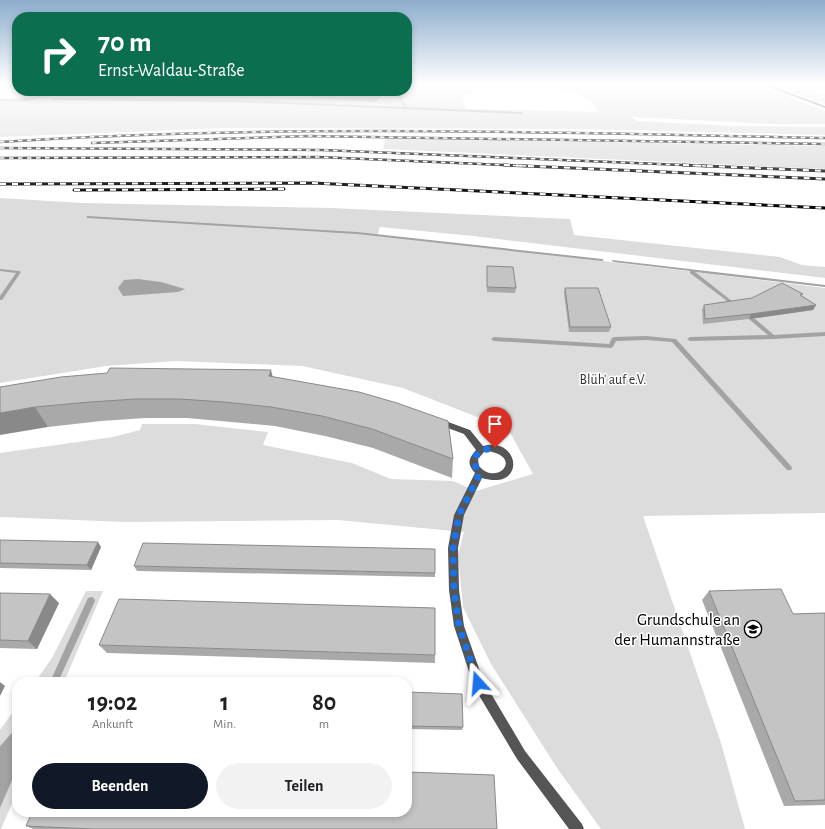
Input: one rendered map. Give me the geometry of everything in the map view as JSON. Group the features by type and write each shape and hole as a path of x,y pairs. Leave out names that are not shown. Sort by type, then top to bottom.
{"street":[{"path":"430,418 467,432 481,450"},
{"path":"495,448 503,451 509,456 511,462 510,468 501,476 494,477 480,473 476,468 474,458 481,450 495,448"},
{"path":"480,473 459,515 453,548 454,590 459,626 478,683 521,755 577,829"}],"green space":[{"path":"0,123 671,123 736,126 825,127 825,135 577,129 226,128 0,137"},
{"path":"746,123 825,123 825,124"},
{"path":"386,138 825,146 825,169 383,149"},
{"name":"Blüh' auf e.V.","path":"0,198 82,203 331,208 570,219 574,235 780,257 802,265 825,267 825,278 473,236 380,227 377,236 463,244 825,288 825,513 643,516 721,743 745,829 601,829 557,768 491,664 463,607 458,555 464,532 338,520 126,522 0,517 0,453 113,437 140,430 142,424 195,424 268,432 263,445 352,463 391,479 453,481 476,491 533,474 508,429 403,388 302,366 176,361 106,366 0,383"},
{"path":"86,591 103,591 66,677 39,677 52,658"},
{"path":"12,713 12,733 0,746 0,730"},
{"path":"12,780 12,804 1,829 0,808"}],"shaded area":[{"path":"138,279 161,282 185,289 178,292 123,296 118,288 124,280"},
{"path":"12,733 12,780 0,808 0,746"}],"building":[{"path":"487,266 513,267 516,288 487,287"},
{"path":"782,283 803,294 800,295 816,305 705,319 704,305 752,298"},
{"path":"565,288 598,288 611,327 570,327"},
{"path":"110,368 271,370 269,376 359,392 397,403 448,421 453,459 372,429 322,416 271,407 224,402 180,399 136,399 35,407 0,413 0,387 61,377 107,373"},
{"path":"0,540 98,542 87,565 0,563"},
{"path":"143,543 435,549 435,573 134,566"},
{"path":"781,589 793,614 825,613 825,800 795,801 709,591"},
{"path":"0,593 50,594 28,641 0,640"},
{"path":"119,599 435,608 435,655 99,645"},
{"path":"412,692 462,694 463,727 412,726"},
{"path":"412,772 494,775 497,829 93,829 26,826 30,817 412,817"}],"waterway":[{"path":"88,217 357,233 602,260"},
{"path":"614,261 825,286"},
{"path":"0,270 19,272 0,299"},
{"path":"692,272 735,306"},
{"path":"746,314 773,336"},
{"path":"773,336 825,334"},
{"path":"690,339 773,336"},
{"path":"494,339 611,346 614,339 646,338 674,340 789,468"},
{"path":"56,677 91,601"}],"railway":[{"path":"0,142 103,136 309,131 516,132 825,138"},
{"path":"92,143 308,136 825,144"},
{"path":"0,148 322,150 687,165"},
{"path":"0,158 319,157 518,166"},
{"path":"504,165 518,166"},
{"path":"687,165 707,166"},
{"path":"687,165 825,171"},
{"path":"518,166 527,166"},
{"path":"518,166 825,179"},
{"path":"0,184 313,183 825,208"},
{"path":"74,190 284,189"}],"place":[{"name":"Grundschule an der Humannstraße","path":"753,629"}],"route":[{"path":"478,683 459,626 454,590 453,548 459,515 480,473 474,463 476,453 488,448 495,448"}]}
